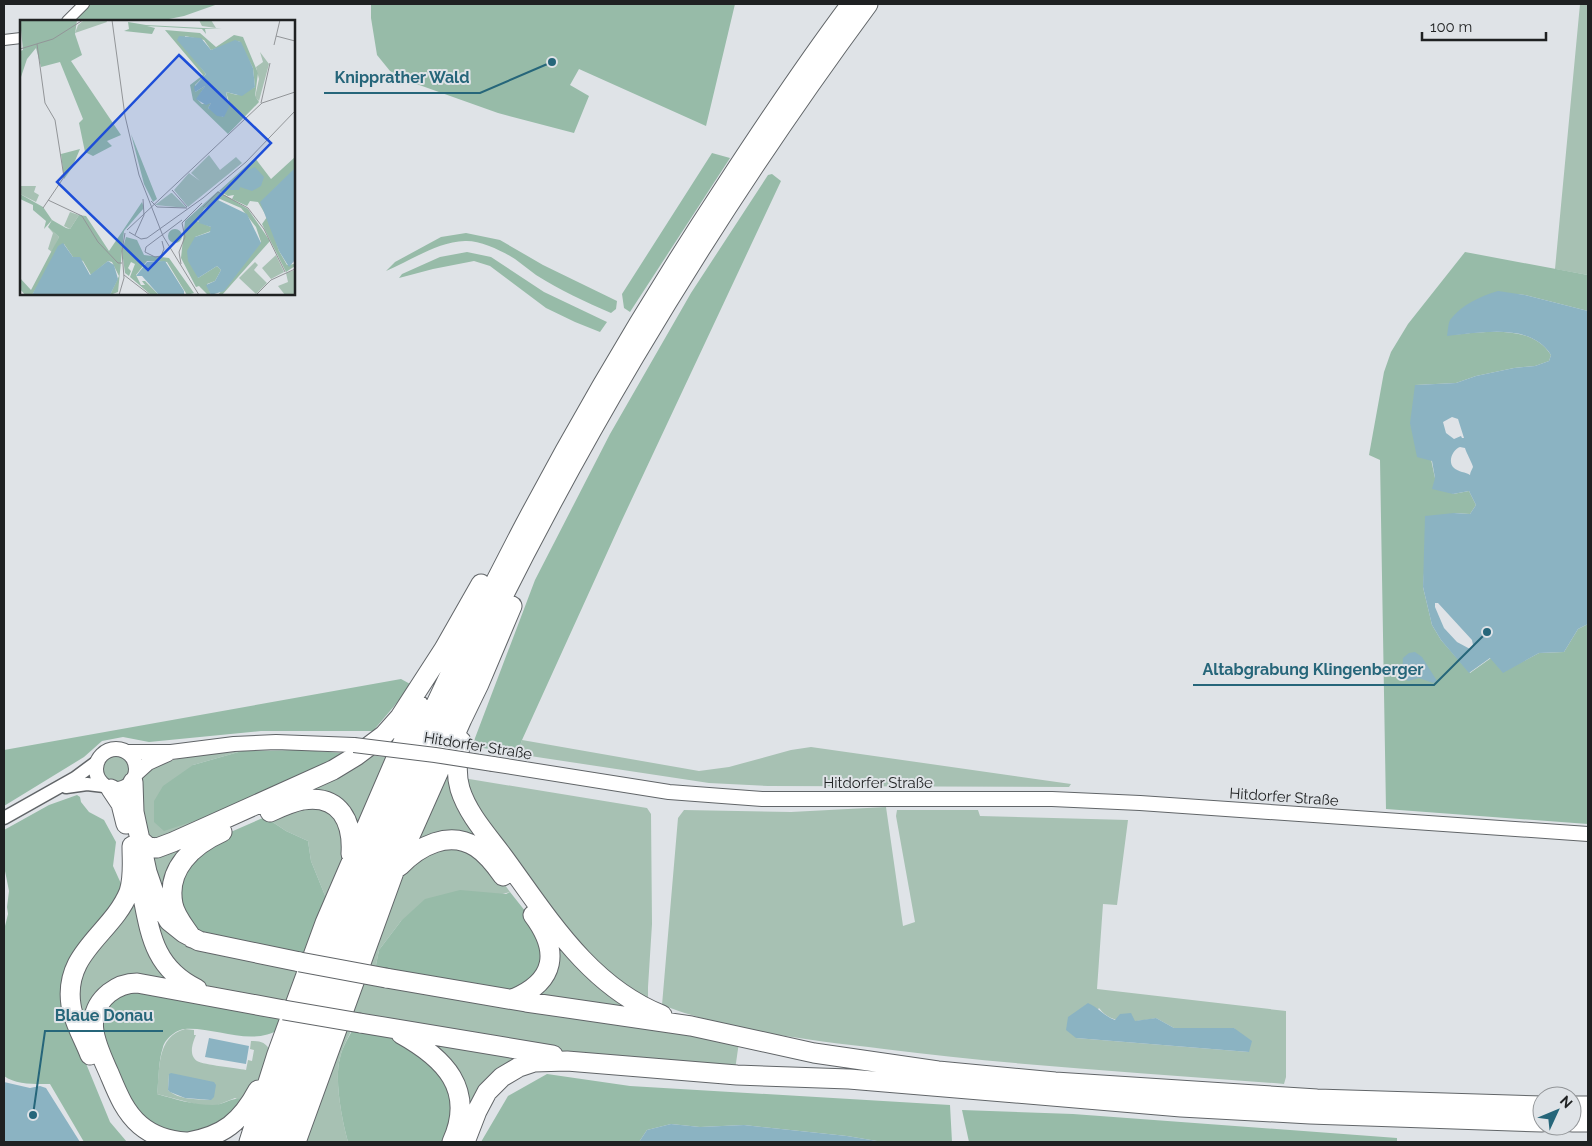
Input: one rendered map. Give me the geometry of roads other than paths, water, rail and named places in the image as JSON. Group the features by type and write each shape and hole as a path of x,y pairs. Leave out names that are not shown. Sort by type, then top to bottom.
{"highway":[{"path":"265,1142 304,1028 375,844 427,725 498,576 630,337 768,121 850,4"},
{"path":"293,1142 322,1020 393,838 443,723 510,582 641,346 780,129 868,4"},
{"path":"136,843 157,848 172,842 333,770 384,735 400,717 444,648 560,444 582,421"},
{"path":"293,1142 394,872 548,526 558,494"},
{"path":"249,1142 277,1054 325,923 444,648"},
{"path":"479,684 462,735 456,767 460,788 468,809 548,918 587,965 639,1006 691,1026"},
{"path":"135,778 134,812 136,843 155,949 175,976 190,986 212,996"},
{"path":"108,787 121,804 157,901 163,912 176,928 192,938 208,944 386,978 691,1026 814,1053 938,1071 1055,1082 1317,1099 1532,1106"},
{"path":"192,938 176,912 173,904 172,886 177,870 185,857 213,836 288,804 317,799 328,802 338,808 345,817 350,828 350,862"},
{"path":"394,872 420,848 438,841 459,841 476,847 493,863 542,927 549,942 551,959 546,975 530,990 513,999"},
{"path":"136,843 133,876 129,892 122,906 86,948 75,966 71,984 71,1005 107,1097 119,1118 133,1134 145,1142"},
{"path":"277,1054 249,1107 237,1120 221,1132 206,1139 175,1142 150,1132 139,1125 120,1099 96,1043 93,1025 95,1010 102,999 113,990 129,983 153,985 360,1024 611,1064"},
{"path":"391,1029 432,1053 440,1060 452,1077 460,1107 458,1128 452,1142"},
{"path":"465,1142 477,1111 487,1092 502,1077 519,1067 534,1062 567,1061 737,1075 849,1079 1191,1107 1310,1114 1532,1122"}],"main road":[{"name":"Hitdorfer Straße","path":"127,752 171,752 234,744 276,742 354,745 435,755 669,792 725,797 831,800 1052,799 1130,802 1588,834"},
{"path":"114,749 127,752 135,761 135,778 123,789 108,787 97,777 96,766 98,760 107,751 114,749"},
{"name":"Hitdorfer Straße","path":"135,778 148,764 171,752"}],"street":[{"path":"68,20 84,4"},
{"path":"4,40 20,38"},
{"path":"4,818 84,772 98,760"},
{"path":"58,788 87,784 108,787"}],"water":[{"path":"1498,291 1525,295 1588,311 1588,624 1578,629 1564,652 1539,653 1503,673 1490,658 1469,673 1441,640 1432,625 1423,587 1425,516 1454,513 1470,514 1476,505 1469,491 1453,494 1432,489 1435,478 1432,461 1417,457 1410,423 1415,385 1456,383 1476,376 1514,368 1535,366 1549,361 1551,355 1542,345 1531,338 1518,334 1489,332 1447,336 1450,320 1460,310 1478,298","holes":["1452,417 1458,419 1464,438 1461,436 1454,439 1446,433 1443,422","1457,448 1465,448 1473,467 1470,475 1456,469 1452,465 1451,459","1435,603 1438,603 1472,640 1473,645 1470,649 1457,642 1444,628"]},
{"path":"1415,652 1422,657 1437,681 1433,683 1419,678 1408,681 1402,676 1403,658 1409,653"},
{"path":"1088,1003 1115,1020 1120,1014 1131,1013 1135,1021 1156,1018 1174,1028 1234,1028 1252,1041 1249,1052 1076,1038 1066,1030 1068,1017"},
{"path":"209,1038 249,1046 246,1064 205,1057"},
{"path":"169,1074 214,1082 216,1085 214,1097 211,1100 185,1098 170,1092 168,1090"},
{"path":"4,1082 30,1088 40,1086 46,1088 80,1142 4,1142"},
{"path":"671,1124 700,1127 744,1125 847,1136 883,1142 639,1142 647,1130"}],"place":[{"name":"Knipprather Wald","path":"552,62"},
{"name":"Altabgrabung Klingenberger","path":"1487,632"},
{"name":"Blaue Donau","path":"33,1115"}]}
